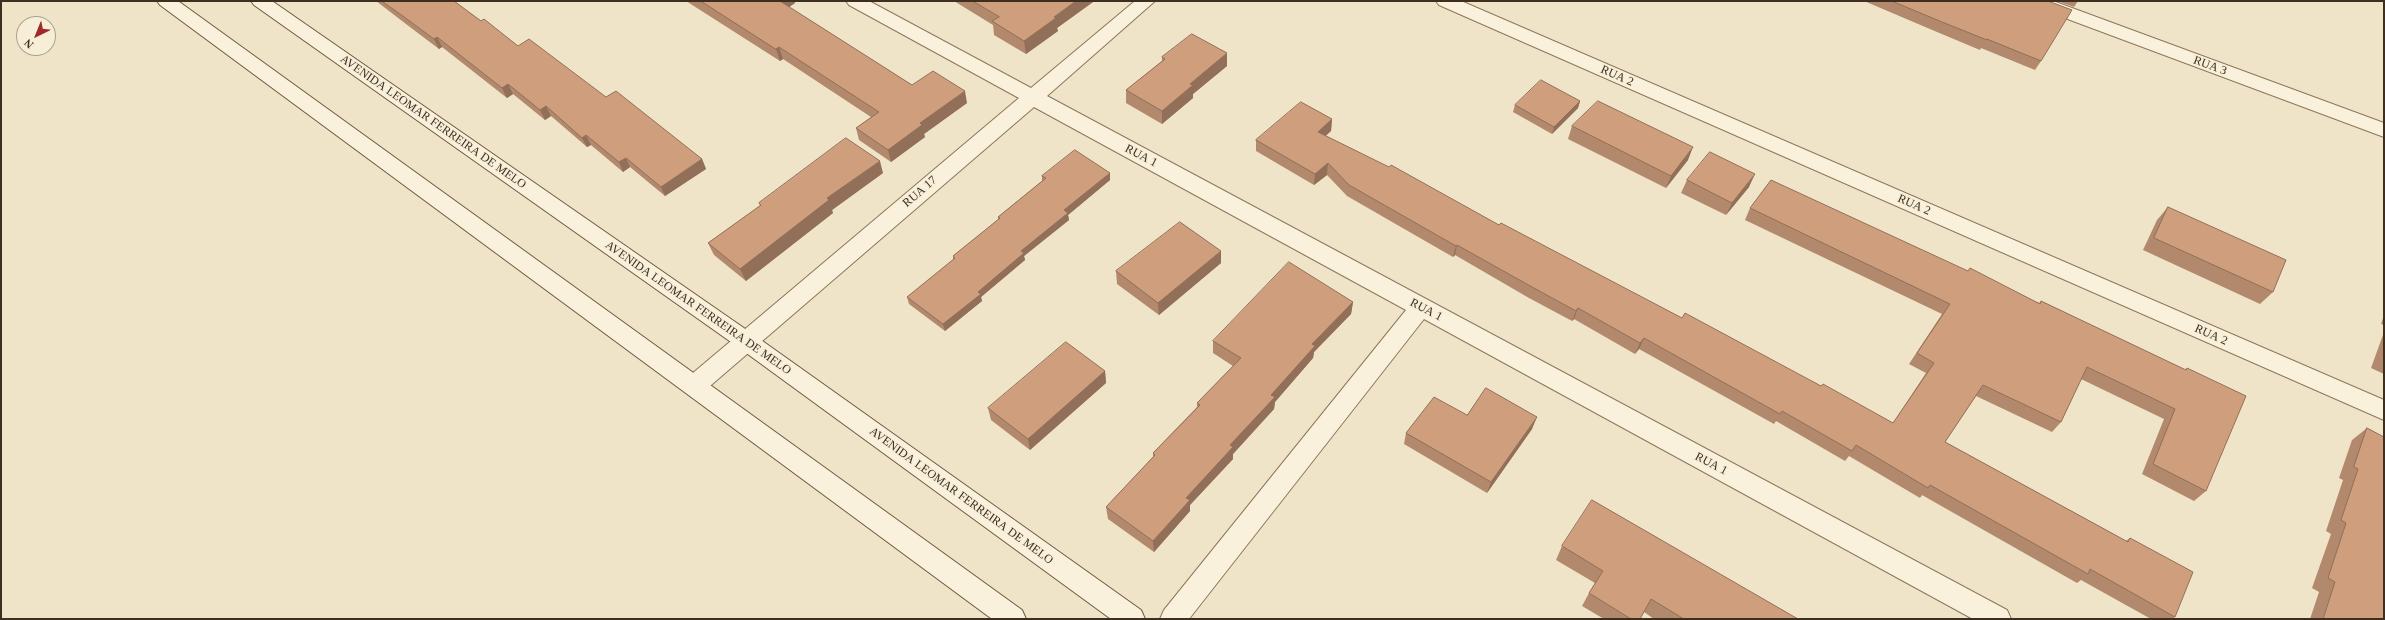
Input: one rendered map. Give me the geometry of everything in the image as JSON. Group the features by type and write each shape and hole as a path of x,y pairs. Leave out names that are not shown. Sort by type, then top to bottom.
{"street":[{"path":"166,1 695,385 1013,619"},
{"name":"AVENIDA LEOMAR FERREIRA DE MELO","path":"260,1 746,341 1132,619"},
{"name":"RUA 1","path":"855,1 1998,619"},
{"name":"RUA 17","path":"695,385 1032,96 1146,1"},
{"name":"RUA 2","path":"1445,1 2384,410"},
{"name":"RUA 3","path":"2036,1 2384,130"},
{"path":"1173,619 1421,307"}],"building":[{"path":"382,1 454,1 481,21 484,19 518,46 529,39 606,97 616,91 702,159 661,187 626,158 619,162 586,135 582,138 546,106 540,110 508,84 502,88 437,37 434,39"},
{"path":"701,1 780,1 912,85 933,71 965,91 920,123 922,125 888,150 856,128 879,112 779,47 776,49"},
{"path":"973,1 1076,1 1054,17 1056,18 1024,41 992,21 999,17"},
{"path":"1892,1 2048,1 2072,10 2041,61"},
{"path":"1192,34 1227,53 1190,84 1193,85 1162,111 1126,90 1165,59 1162,57"},
{"path":"1541,80 1580,101 1554,127 1515,105"},
{"path":"1598,101 1693,147 1671,176 1572,126"},
{"path":"1301,102 1332,119 1318,132 1389,167 1391,165 1499,225 1501,223 1682,318 1685,313 1821,386 1823,384 1893,423 1934,363 1917,353 1950,304 1750,208 1771,180 1968,271 1970,268 2040,304 2041,301 2186,370 2187,368 2246,396 2206,491 2153,464 2175,409 2087,367 2061,422 1983,385 1945,442 2128,542 2130,538 2193,572 2175,617 2090,569 2088,574 1930,485 1928,488 1856,445 1852,451 1782,411 1780,414 1644,338 1640,343 1578,308 1576,311 1457,245 1456,246 1349,185 1328,163 1315,174 1256,140"},
{"path":"846,138 880,161 827,198 829,200 740,269 708,243 761,205 759,203"},
{"path":"1075,150 1110,173 1064,210 1068,213 1021,251 1024,253 978,292 981,294 943,324 907,297 955,258 953,256 1000,218 998,217 1046,178 1042,176"},
{"path":"1710,152 1755,174 1732,203 1687,180"},
{"path":"2168,207 2286,260 2273,292 2154,238"},
{"path":"1180,222 1221,251 1158,303 1116,271"},
{"path":"1289,262 1353,302 1312,344 1315,346 1271,395 1275,397 1230,445 1233,447 1186,498 1190,500 1153,541 1106,507 1155,455 1153,453 1200,405 1197,403 1241,358 1213,341"},
{"path":"1066,342 1105,371 1028,439 988,408"},
{"path":"1486,388 1537,417 1491,482 1406,433 1434,397 1467,415"},
{"path":"2367,428 2384,437 2384,619 2323,619 2335,582 2328,578 2346,523 2341,520 2358,469 2354,467"},
{"path":"1592,500 1798,619 1684,619 1651,599 1640,619 1631,619 1589,593 1603,571 1562,546"}]}
